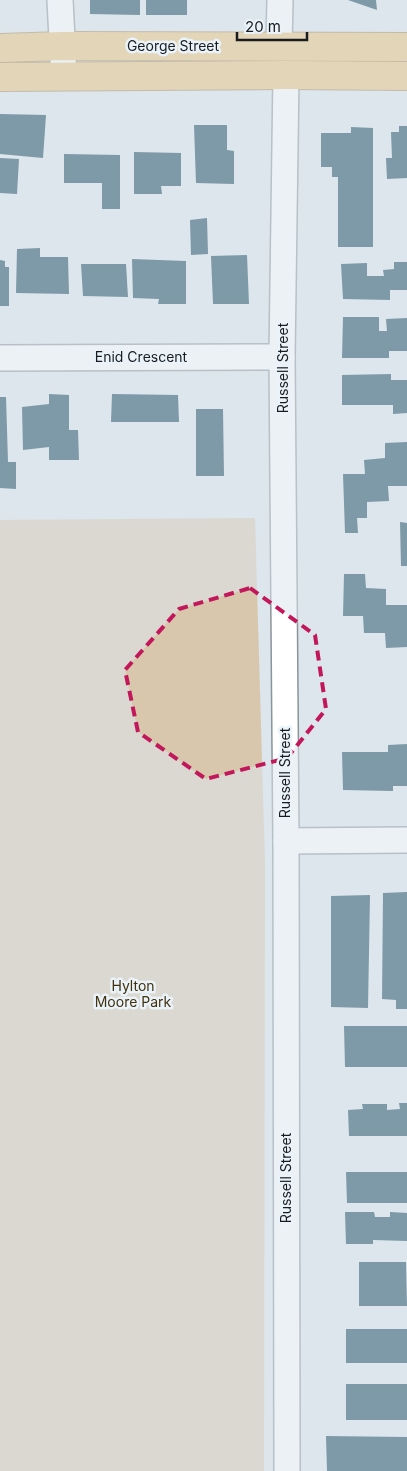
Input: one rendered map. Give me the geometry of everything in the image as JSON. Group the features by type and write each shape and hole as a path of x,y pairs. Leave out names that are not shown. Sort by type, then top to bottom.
{"highway":[{"name":"George Street","path":"0,48 63,46 407,47"},
{"path":"0,77 407,76"}],"street":[{"path":"60,0 64,77"},
{"path":"280,0 280,46"},
{"name":"Russell Street","path":"286,75 282,357 286,840 287,1471"},
{"name":"Enid Crescent","path":"0,358 282,357"},
{"path":"286,840 407,840"}],"highlighted area":[{"path":"250,588 315,635 326,709 287,758 206,779 138,732 125,670 179,609"}],"green space":[{"name":"Hylton Moore Park","path":"255,518 265,863 264,1471 0,1471 0,520"}],"building":[{"path":"90,0 140,0 140,15 90,14"},
{"path":"146,0 187,0 187,15 146,15"},
{"path":"348,0 376,0 377,10"},
{"path":"0,114 46,115 43,158 0,154"},
{"path":"194,125 227,125 227,150 234,151 234,184 196,183"},
{"path":"399,126 407,126 407,178 387,179 386,158 392,158 391,132 399,132"},
{"path":"351,127 373,128 373,247 338,247 338,177 332,177 332,167 321,167 321,133 351,133"},
{"path":"134,152 181,153 181,186 161,186 162,194 134,194"},
{"path":"64,154 120,155 120,209 102,209 102,183 64,183"},
{"path":"0,158 19,159 17,194 0,193"},
{"path":"207,218 208,254 191,255 190,220"},
{"path":"40,248 40,257 68,257 69,294 16,293 17,249"},
{"path":"247,255 249,304 213,304 211,256"},
{"path":"132,259 186,261 186,304 158,304 159,299 133,298"},
{"path":"0,260 5,261 5,267 9,267 9,306 0,306"},
{"path":"394,262 407,262 407,290 390,290 390,300 343,299 341,264 367,263 367,276 384,276 383,270 394,269"},
{"path":"81,264 126,264 128,297 83,296"},
{"path":"343,317 379,317 379,331 387,331 386,319 407,318 407,351 389,351 389,358 342,358"},
{"path":"391,374 391,380 407,380 407,413 393,414 393,405 342,405 342,375"},
{"path":"49,394 69,395 69,430 78,430 79,460 49,460 49,447 23,450 22,407 49,404"},
{"path":"112,394 178,395 179,422 111,422"},
{"path":"0,397 6,397 8,462 16,462 16,489 0,488"},
{"path":"196,409 223,409 224,476 196,476"},
{"path":"407,442 407,486 388,486 389,501 367,502 367,518 357,518 358,533 345,533 343,474 365,474 364,460 385,458 385,443"},
{"path":"400,522 407,523 407,566 401,566"},
{"path":"344,574 365,574 366,588 386,589 386,605 407,605 407,647 386,648 385,633 364,633 363,616 343,616"},
{"path":"407,744 407,786 393,786 393,791 343,790 342,752 388,752 388,745"},
{"path":"407,892 407,1009 396,1009 396,1000 382,999 383,893"},
{"path":"370,895 368,1008 331,1007 331,896"},
{"path":"344,1026 407,1026 407,1067 345,1067"},
{"path":"399,1103 407,1103 407,1136 349,1136 348,1110 363,1109 362,1104 387,1104 387,1110 400,1109"},
{"path":"346,1172 407,1172 407,1203 347,1203"},
{"path":"345,1212 374,1212 375,1217 390,1217 390,1212 407,1213 407,1241 373,1240 373,1244 346,1244"},
{"path":"359,1262 406,1262 407,1306 359,1306"},
{"path":"346,1329 407,1329 407,1363 346,1363"},
{"path":"346,1384 407,1384 407,1420 346,1420"},
{"path":"326,1436 407,1437 407,1471 327,1471"}]}
